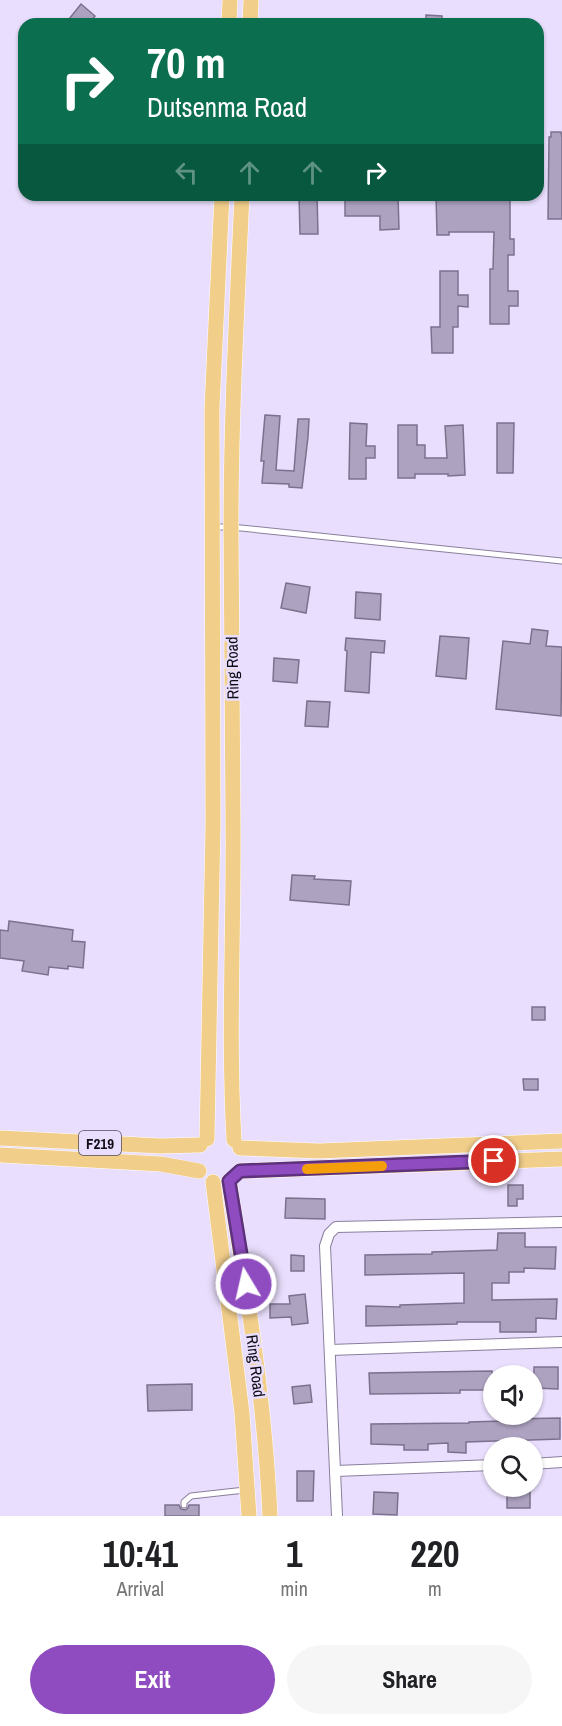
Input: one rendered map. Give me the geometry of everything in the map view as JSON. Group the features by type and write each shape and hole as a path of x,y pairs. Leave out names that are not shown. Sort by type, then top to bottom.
{"main road":[{"path":"229,18 230,0"},
{"path":"250,18 251,0"},
{"path":"199,1171 196,1153 204,1142 213,824 212,408 222,201"},
{"name":"Ring Road","path":"237,1144 230,1084 234,824 231,527 233,408 242,201"},
{"name":"F219","path":"0,1138 161,1146 204,1142 216,1136 225,1136 237,1144 319,1151 562,1142"},
{"path":"234,1176 242,1163 242,1155 237,1144"},
{"name":"F219","path":"0,1155 161,1164 199,1171 213,1182"},
{"path":"249,1516 242,1413 213,1182 221,1183 234,1176 562,1159"},
{"name":"Ring Road","path":"234,1176 262,1411 270,1516"}],"street":[{"path":"337,1516 325,1246 329,1234 336,1227 562,1222"},
{"path":"330,1350 562,1342"},
{"path":"543,1463 562,1462"},
{"path":"335,1471 483,1465"}],"lane":[{"path":"211,527 231,527 562,561"},
{"path":"184,1505 187,1498 191,1496 247,1489"}],"building":[{"path":"81,4 95,16 94,18 70,18"},
{"path":"426,15 442,16 442,18 426,18"},
{"path":"551,132 561,132 562,137 562,219 548,219 549,137 551,137"},
{"path":"299,201 317,201 318,234 300,234"},
{"path":"345,201 398,201 399,229 380,230 380,216 345,216"},
{"path":"436,201 510,201 510,239 514,239 514,255 508,255 508,291 518,291 518,306 509,306 509,324 490,324 490,269 493,269 494,232 449,232 449,235 437,235"},
{"path":"440,271 458,271 458,295 468,295 468,307 458,306 458,327 453,327 453,353 432,353 431,327 440,327"},
{"path":"265,415 280,416 276,470 294,471 298,419 309,419 302,488 289,487 289,484 262,483 264,461 261,461"},
{"path":"350,423 367,424 366,446 375,446 375,458 366,458 366,479 349,479"},
{"path":"497,423 514,423 513,473 497,473"},
{"path":"398,425 417,425 417,445 425,445 425,458 447,458 445,426 463,425 465,475 415,474 415,478 398,478"},
{"path":"286,583 310,587 306,613 281,608"},
{"path":"356,592 381,594 380,620 355,618"},
{"path":"532,629 548,631 546,646 562,647 561,716 496,709 503,641 530,644"},
{"path":"440,636 469,638 466,679 436,676"},
{"path":"346,638 385,641 384,653 371,652 369,693 345,691"},
{"path":"274,658 299,660 297,683 273,681"},
{"path":"307,701 330,702 328,727 305,726"},
{"path":"292,875 351,881 349,905 290,900"},
{"path":"9,921 73,930 72,941 85,942 83,968 49,967 48,975 22,971 24,961 0,958 0,930 8,931"},
{"path":"532,1007 545,1007 545,1020 532,1020"},
{"path":"523,1079 538,1079 538,1090 524,1090"},
{"path":"508,1185 523,1185 523,1199 517,1199 517,1206 508,1206"},
{"path":"286,1198 325,1199 325,1219 285,1218"},
{"path":"498,1233 525,1233 525,1247 556,1247 555,1269 524,1268 524,1272 509,1272 509,1283 492,1283 492,1300 557,1299 556,1319 536,1318 536,1332 500,1332 500,1322 366,1326 366,1306 400,1307 400,1305 464,1303 464,1273 365,1275 365,1255 497,1250"},
{"path":"291,1255 304,1256 304,1271 291,1271"},
{"path":"305,1294 308,1323 292,1325 291,1317 270,1318 270,1304 290,1304 289,1296"},
{"path":"543,1367 558,1367 558,1389 543,1388"},
{"path":"483,1371 483,1390 460,1390 460,1393 370,1394 369,1373"},
{"path":"192,1384 192,1410 148,1411 147,1385"},
{"path":"310,1385 312,1402 294,1404 292,1387"},
{"path":"543,1418 560,1418 560,1439 483,1437 483,1441 466,1442 466,1453 448,1452 448,1443 428,1444 428,1450 404,1450 404,1445 371,1444 371,1424 483,1422 483,1425 543,1425"},
{"path":"297,1471 314,1471 313,1501 297,1501"},
{"path":"374,1492 398,1493 397,1515 373,1514"},
{"path":"507,1497 530,1497 530,1508 507,1508"},
{"path":"165,1505 179,1505 185,1510 189,1505 199,1505 199,1516 165,1516"}],"slow traffic":[{"path":"307,1169 382,1166"}],"route":[{"path":"246,1284 229,1181 240,1171 494,1161"}]}
